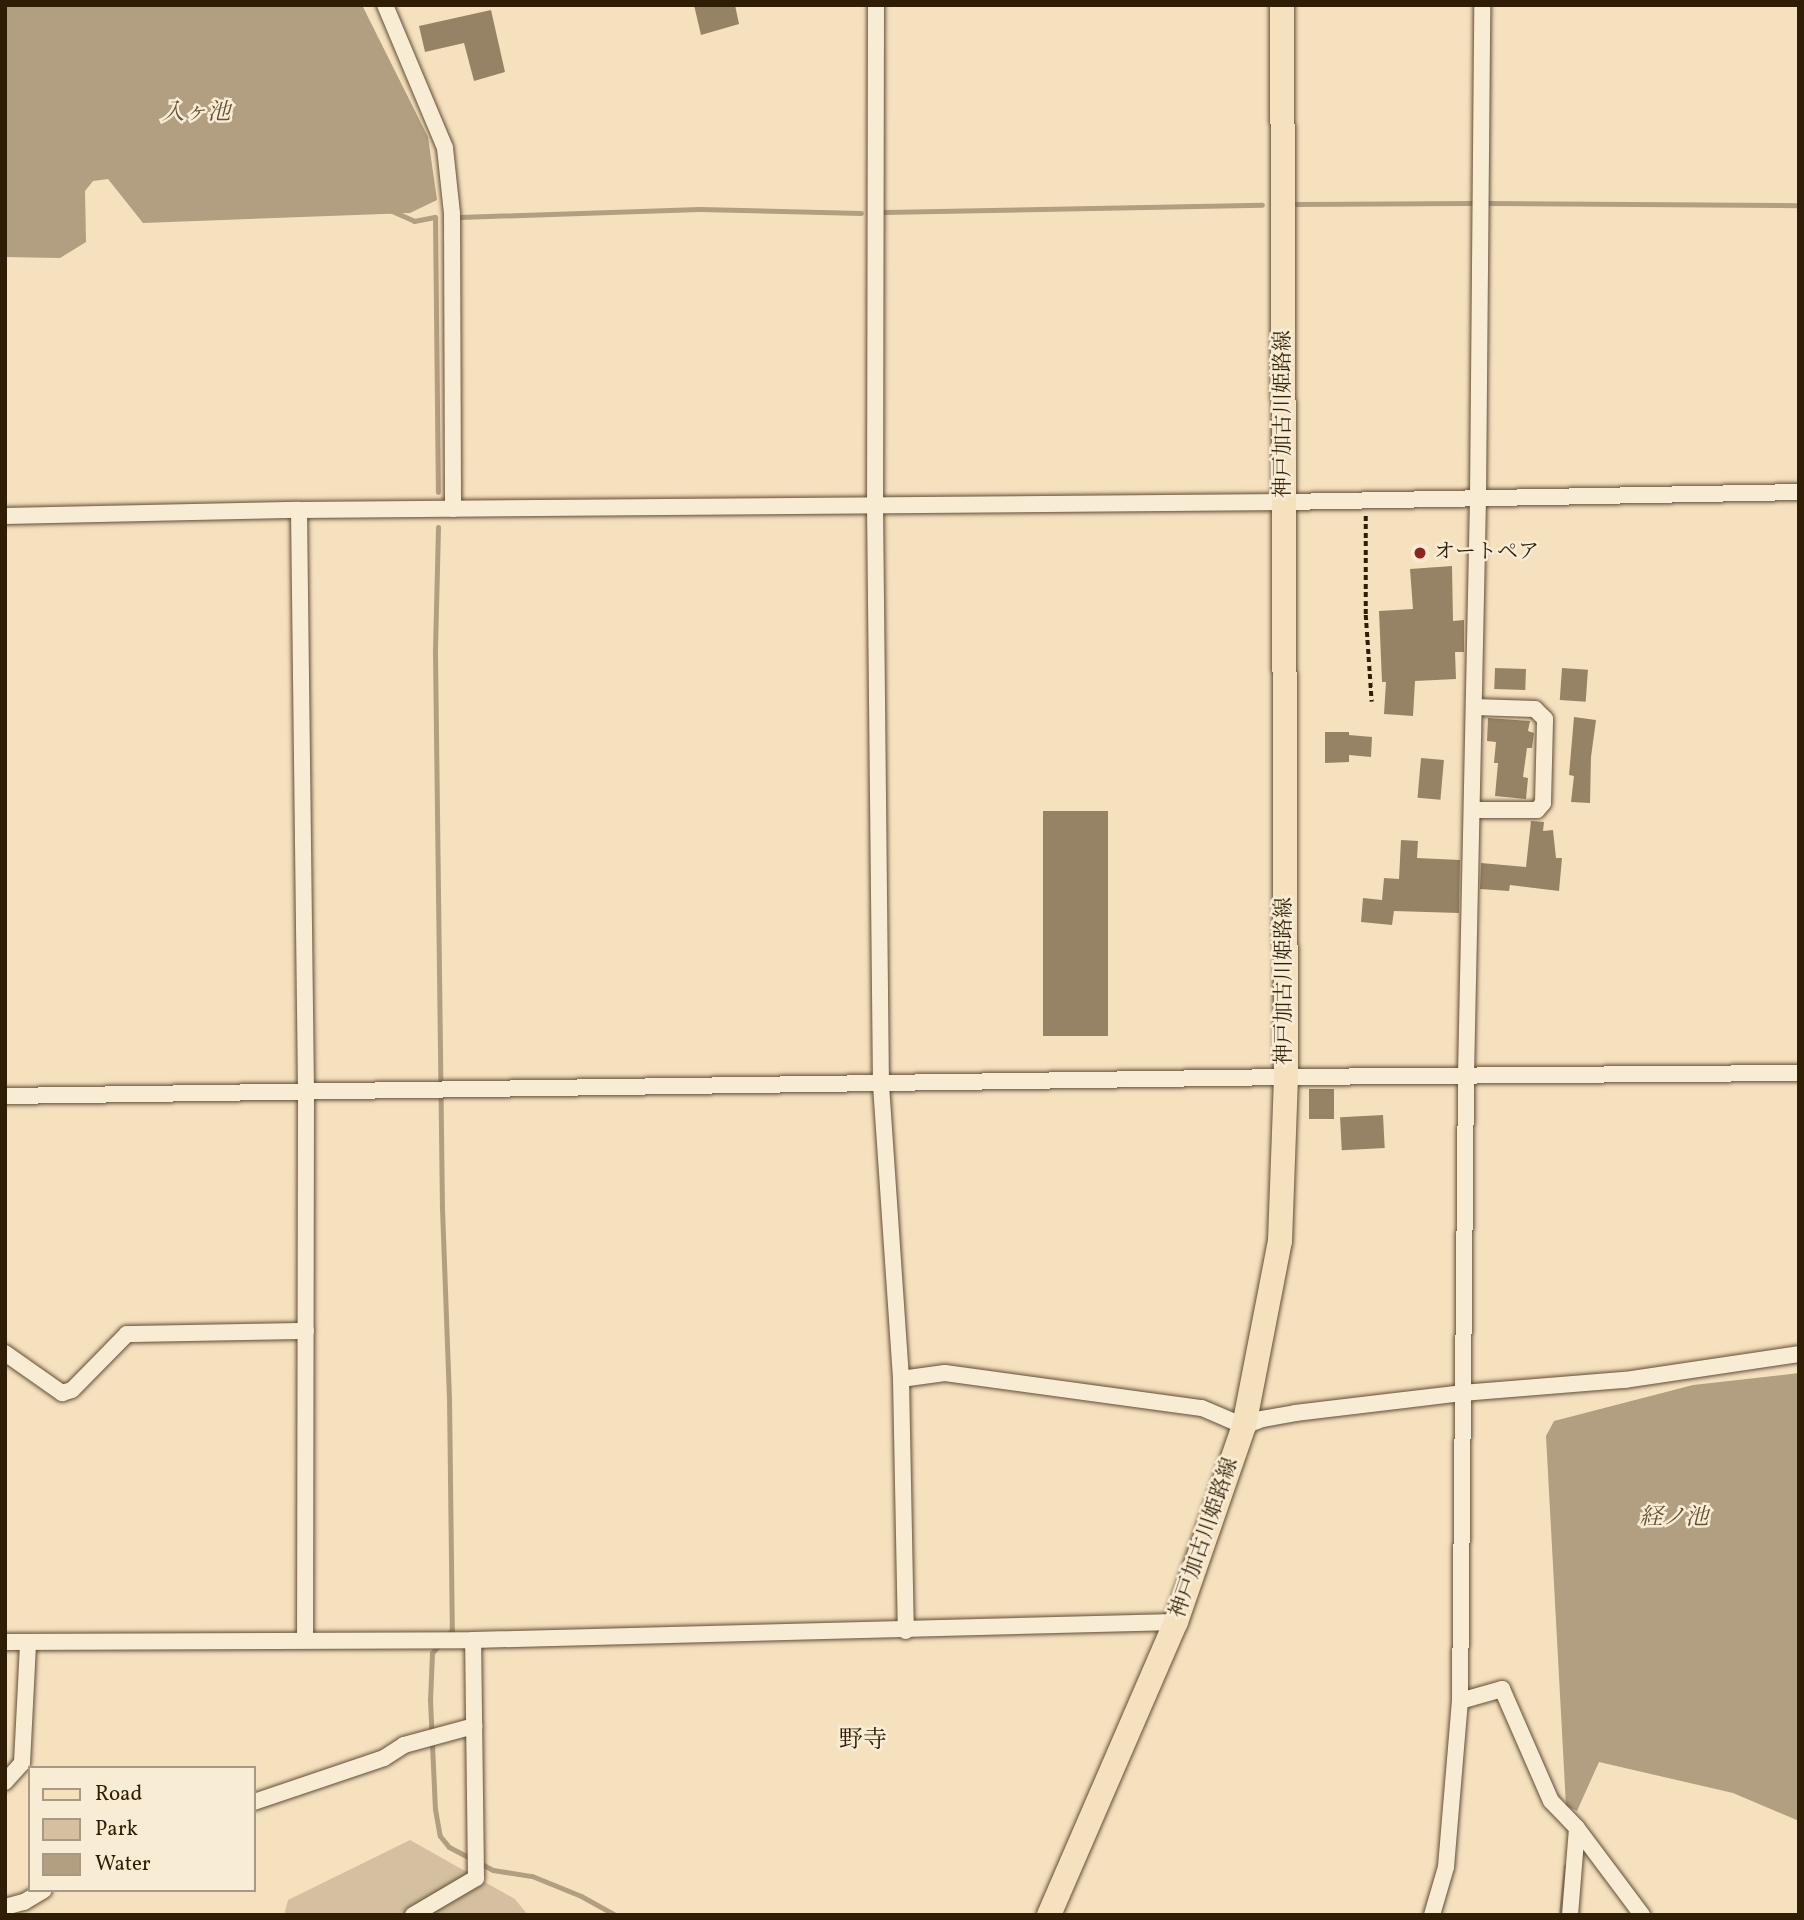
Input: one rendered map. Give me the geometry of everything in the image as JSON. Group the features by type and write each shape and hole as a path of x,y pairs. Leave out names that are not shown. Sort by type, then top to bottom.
{"main road":[{"name":"神戸加古川姫路線","path":"1049,1915 1176,1622 1244,1426 1280,1241 1286,1077 1282,5"}],"street":[{"path":"385,5 445,148 452,215 453,509"},
{"path":"876,5 875,505 881,1085 901,1379 906,1631"},
{"path":"1432,1915 1446,1867 1460,1701 1465,1076 1478,497 1482,5"},
{"path":"5,516 299,510 1285,502 1799,492"},
{"path":"299,510 306,1093 305,1640"},
{"path":"1472,810 1537,810 1543,803 1545,719 1535,709 1474,707"},
{"path":"5,1096 1286,1077 1799,1073"},
{"path":"5,1353 62,1393 72,1390 127,1334 306,1331"},
{"path":"901,1379 945,1373 1202,1408 1244,1426 1262,1419 1296,1413 1462,1393 1625,1380 1799,1354"},
{"path":"5,1642 473,1640 1176,1622"},
{"path":"413,1915 475,1878 473,1640"},
{"path":"5,1782 22,1763 28,1643"},
{"path":"1460,1701 1502,1689 1551,1801 1577,1828 1642,1915"},
{"path":"256,1801 384,1758 404,1745 474,1726"},
{"path":"1570,1915 1577,1828"},
{"path":"5,1907 24,1902 41,1892"}],"path":[{"path":"1366,500 1366,615 1372,702"}],"green space":[{"path":"410,1840 515,1899 528,1915 284,1915 288,1900"}],"water":[{"name":"入ヶ池","path":"5,5 362,5 428,137 437,200 410,213 143,223 108,179 93,181 85,191 86,242 60,258 5,257"},
{"name":"経ノ池","path":"1799,1373 1799,1821 1733,1793 1599,1762 1577,1811 1566,1806 1546,1436 1554,1421 1693,1385"}],"building":[{"path":"694,5 735,5 739,24 701,35"},
{"path":"491,10 505,72 474,81 464,43 425,52 419,26"},
{"path":"1452,566 1453,621 1464,620 1464,652 1455,652 1456,679 1415,681 1413,716 1384,714 1386,682 1382,682 1379,611 1413,609 1410,569"},
{"path":"1495,668 1526,669 1525,690 1494,689"},
{"path":"1562,668 1588,670 1586,702 1560,700"},
{"path":"1574,717 1596,720 1591,757 1590,803 1571,802 1574,776 1569,775"},
{"path":"1488,718 1530,721 1528,731 1534,733 1532,748 1527,748 1523,777 1528,778 1526,799 1495,796 1498,763 1494,763 1496,742 1487,741"},
{"path":"1325,732 1349,732 1349,735 1372,737 1371,757 1349,755 1349,762 1325,763"},
{"path":"1421,758 1444,760 1440,800 1418,798"},
{"path":"1043,811 1108,811 1108,1036 1043,1036"},
{"path":"1531,821 1544,822 1543,831 1553,830 1556,858 1562,858 1559,891 1510,885 1509,891 1480,889 1481,863 1526,867"},
{"path":"1401,840 1418,841 1417,858 1460,860 1459,913 1394,911 1392,925 1361,922 1363,898 1382,900 1384,878 1399,879"},
{"path":"1309,1089 1334,1089 1334,1119 1309,1119"},
{"path":"1383,1115 1385,1148 1342,1150 1340,1117"}],"waterway":[{"path":"1296,204 1472,203"},
{"path":"1487,203 1799,205"},
{"path":"884,212 1262,205"},
{"path":"459,217 699,209 861,213"},
{"path":"392,211 414,221 435,217 438,492"},
{"path":"438,527 435,653 442,1208 449,1397 452,1630 448,1635"},
{"path":"441,1643 432,1653 430,1700 435,1809 440,1836 449,1847 493,1870 532,1876 581,1896 615,1915"},
{"path":"1561,1915 1566,1866"}],"place":[{"name":"オートペア","path":"1420,553"}],"district":[{"name":"野寺","path":"863,1742"}]}
